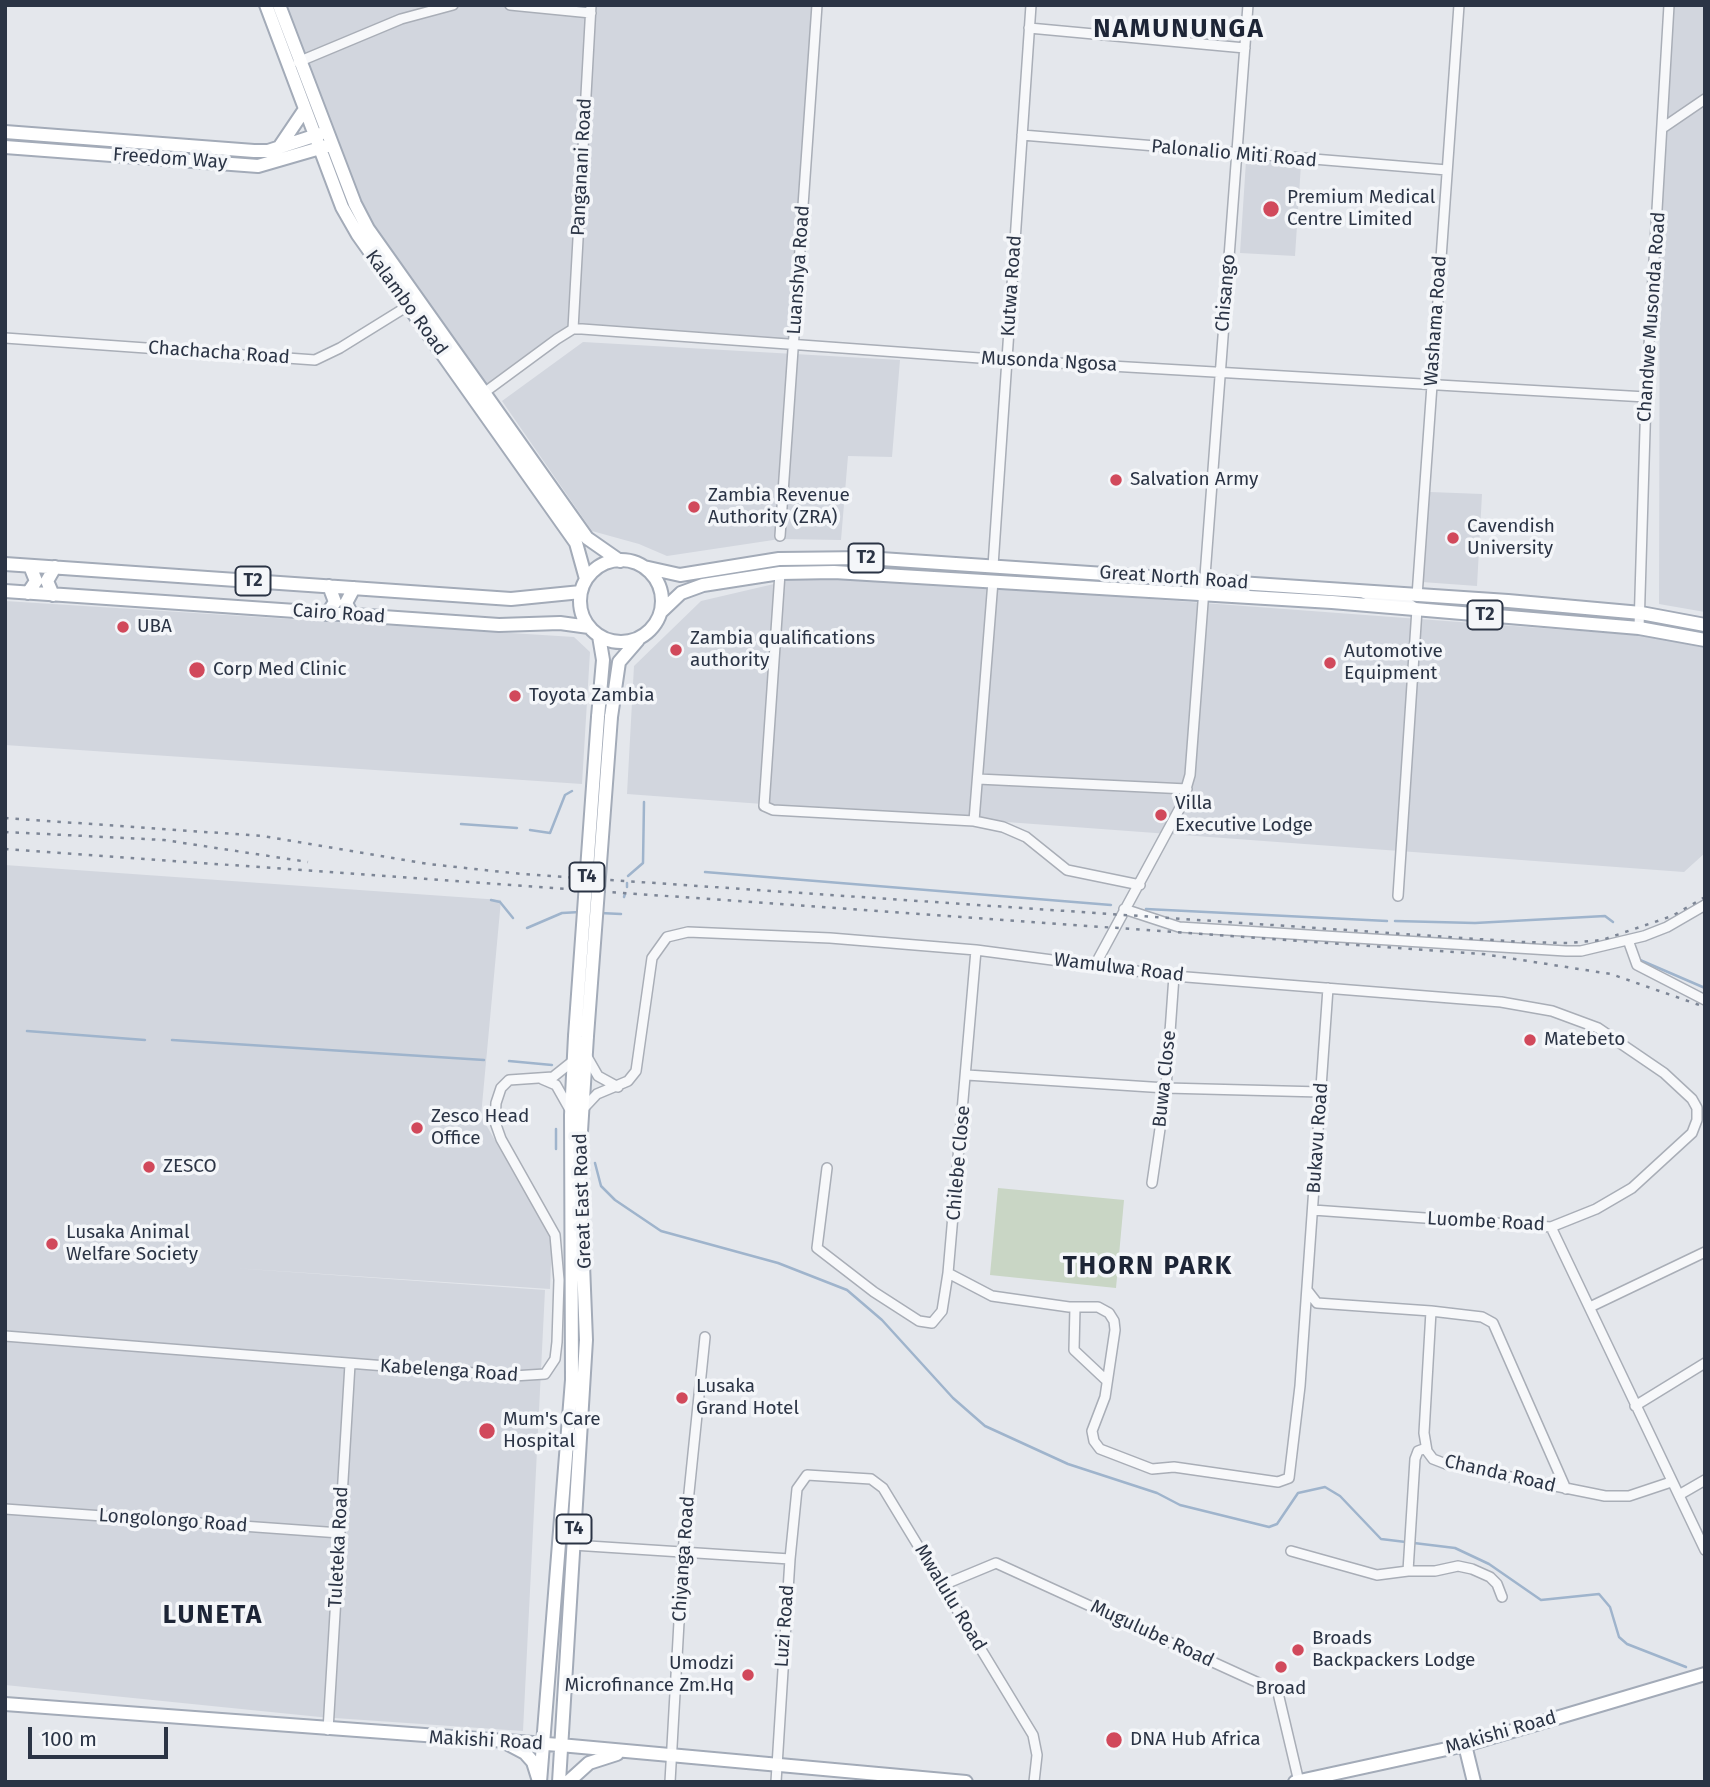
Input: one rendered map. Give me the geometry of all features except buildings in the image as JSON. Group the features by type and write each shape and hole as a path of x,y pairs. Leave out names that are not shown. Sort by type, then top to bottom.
{"main road":[{"name":"Kalambo Road","path":"266,5 294,64 326,146 368,229 412,303 587,538 620,561"},
{"name":"Kalambo Road","path":"279,5 305,109 321,133"},
{"path":"279,147 305,109"},
{"name":"Freedom Way","path":"5,132 254,151 279,147 321,133"},
{"name":"Freedom Way","path":"5,147 258,166 326,146"},
{"name":"Kalambo Road","path":"480,397 576,543 583,586"},
{"name":"Great North Road","path":"644,567 680,575 779,559 829,557 993,566 1205,587 1417,602 1641,614 1705,625"},
{"path":"620,561 644,567 659,587 661,612 647,633 623,642 599,636 589,627 580,610 583,586 607,562 620,561"},
{"name":"Cairo Road","path":"5,564 511,599 583,586"},
{"path":"28,593 36,581 30,566"},
{"path":"53,595 47,582 55,568"},
{"name":"Great North Road","path":"661,612 681,593 703,585 780,573 834,572 993,580 1359,591 1417,602 1639,628 1705,640"},
{"path":"327,614 335,602 334,593 329,586"},
{"path":"352,615 346,603 354,588"},
{"name":"Cairo Road","path":"5,592 499,625 560,623 589,627"},
{"name":"Great East Road","path":"605,717 621,657 647,633"},
{"name":"Great East Road","path":"559,1782 586,1340 573,1061 581,1036 605,717 603,660 599,636"},
{"name":"Great East Road","path":"539,1782 572,1380 576,1113 586,1055 581,1036"},
{"name":"Makishi Road","path":"1298,1782 1465,1745 1705,1674"},
{"name":"Makishi Road","path":"5,1704 328,1730 560,1745 966,1782"},
{"path":"504,1742 525,1753 533,1762 539,1782"},
{"path":"1465,1745 1474,1782"},
{"path":"568,1782 589,1763 603,1757 634,1753"}],"street":[{"path":"294,64 401,19 453,5"},
{"path":"510,5 591,9"},
{"name":"Luanshya Road","path":"780,536 817,5"},
{"name":"Kutwa Road","path":"993,566 1031,5"},
{"name":"Chisango","path":"1187,789 1205,587 1248,5"},
{"name":"Washama Road","path":"1398,896 1459,5"},
{"name":"Chandwe Musonda Road","path":"1639,628 1646,397 1664,127 1669,5"},
{"name":"Panganani Road","path":"573,329 591,9"},
{"path":"1029,28 1245,48"},
{"path":"1664,127 1705,99"},
{"name":"Palonalio Miti Road","path":"1022,135 1237,155 1447,170"},
{"name":"Chachacha Road","path":"5,338 315,360 334,352 412,303"},
{"path":"480,397 573,329"},
{"name":"Musonda Ngosa","path":"573,329 1431,387 1646,397"},
{"path":"780,573 764,806 774,810 974,821 1015,831 1067,870 1140,885"},
{"path":"974,821 993,580"},
{"path":"978,779 1187,789 1140,885 1095,965"},
{"path":"1125,909 1180,927 1581,951 1667,927 1705,905"},
{"name":"Wamulwa Road","path":"576,1113 597,1094 618,1087 633,1076 640,1058 652,958 667,937 676,934 830,938 976,950 1174,976 1501,1002 1576,1018 1634,1050 1692,1099 1698,1113"},
{"path":"1628,940 1637,965 1705,1000"},
{"name":"Chilebe Close","path":"827,1168 817,1248 889,1302 919,1321 932,1323 942,1311 948,1273 976,950"},
{"name":"Buwa Close","path":"1152,1183 1166,1088 1174,976"},
{"name":"Bukavu Road","path":"1107,1381 1092,1431 1096,1445 1106,1452 1152,1469 1174,1467 1278,1482 1289,1478 1313,1210 1328,988"},
{"path":"586,1055 598,1076 618,1087"},
{"name":"Kabelenga Road","path":"5,1336 535,1377 545,1374 552,1367 557,1342 559,1280 555,1235 501,1139 495,1122 496,1103 501,1088 509,1080 558,1076 573,1061"},
{"path":"967,1075 1166,1088 1321,1092"},
{"path":"540,1079 556,1085 576,1113"},
{"name":"Luombe Road","path":"1313,1210 1551,1227 1596,1209 1632,1188 1692,1133 1698,1113"},
{"path":"1551,1227 1705,1550"},
{"path":"1590,1307 1705,1252"},
{"path":"948,1273 985,1294 1074,1307 1098,1307 1113,1318 1107,1381"},
{"path":"1306,1288 1309,1296 1317,1303 1482,1317 1496,1327 1566,1489"},
{"path":"1074,1307 1074,1350 1107,1381"},
{"name":"Chanda Road","path":"1431,1311 1424,1433 1426,1448 1433,1458 1446,1464 1566,1489 1622,1497 1671,1482"},
{"name":"Chiyanga Road","path":"670,1782 683,1550 705,1337"},
{"path":"1635,1406 1705,1363"},
{"name":"Tuleteka Road","path":"328,1730 351,1364"},
{"path":"1408,1572 1415,1459 1418,1451 1426,1448"},
{"name":"Luzi Road","path":"776,1782 797,1489 807,1475"},
{"name":"Mwalulu Road","path":"807,1475 871,1479 880,1484 1032,1735 1037,1755 1034,1782"},
{"path":"1679,1495 1705,1480"},
{"name":"Longolongo Road","path":"5,1509 340,1533"},
{"path":"573,1545 790,1559"},
{"path":"1291,1551 1377,1575 1435,1571 1458,1566 1472,1569 1490,1577 1497,1584 1502,1597"},
{"name":"Mugulube Road","path":"943,1585 996,1563 1276,1691 1298,1782"}],"shaded area":[{"path":"285,5 818,5 795,340 573,326 480,401 362,234"},
{"path":"1666,5 1705,5 1705,612 1659,604 1660,129"},
{"name":"Premium Medical Centre Limited","path":"1246,161 1301,164 1295,256 1240,253"},
{"path":"583,342 900,360 892,457 848,456 841,540 780,539 667,556 639,544 592,531 502,401"},
{"name":"Cavendish University","path":"1430,492 1482,494 1477,586 1422,582"},
{"path":"791,580 894,580 1648,636 1705,648 1705,853 1684,872 627,794 634,666 701,601"},
{"path":"5,601 574,637 590,652 582,784 5,745"},
{"path":"5,865 501,900 481,1116 552,1239 550,1289 233,1268 545,1290 523,1731 320,1717 5,1685"}],"green space":[{"path":"998,1188 1124,1200 1116,1288 990,1275"}],"waterway":[{"path":"530,830 550,833 565,795 572,791"},
{"path":"628,876 643,863 644,802"},
{"path":"461,824 517,828"},
{"path":"705,872 1111,905"},
{"path":"491,900 500,902 513,918"},
{"path":"1146,909 1387,921"},
{"path":"527,928 562,913 580,912"},
{"path":"600,913 621,914"},
{"path":"1395,921 1475,923 1605,916 1613,922"},
{"path":"1640,960 1705,988"},
{"path":"27,1031 145,1040"},
{"path":"172,1040 484,1060"},
{"path":"509,1061 552,1065"},
{"path":"556,1129 556,1149"},
{"path":"595,1163 601,1186 615,1200 661,1231 778,1263 847,1290 882,1320 953,1398 985,1426 1068,1464 1157,1493 1180,1505 1269,1527 1277,1524 1298,1493 1325,1487 1340,1496 1381,1539 1455,1548 1489,1564 1541,1600 1599,1594 1610,1607 1619,1637 1627,1644 1686,1667"}],"railway":[{"path":"5,818 263,836 428,864 522,874 1522,942 1569,943 1602,940 1672,916 1705,897"},
{"path":"5,832 164,840 308,862"},
{"path":"5,849 1483,954 1611,974 1705,1007"}],"place":[{"name":"Premium Medical Centre Limited","path":"1271,209"},
{"name":"Salvation Army","path":"1116,480"},
{"name":"Zambia Revenue Authority (ZRA)","path":"694,507"},
{"name":"Cavendish University","path":"1453,538"},
{"name":"UBA","path":"123,627"},
{"name":"Zambia qualifications authority","path":"676,650"},
{"name":"Automotive Equipment","path":"1330,663"},
{"name":"Corp Med Clinic","path":"197,670"},
{"name":"Toyota Zambia","path":"515,696"},
{"name":"Villa Executive Lodge","path":"1161,815"},
{"name":"Matebeto","path":"1530,1040"},
{"name":"Zesco Head Office","path":"417,1128"},
{"name":"ZESCO","path":"149,1167"},
{"name":"Lusaka Animal Welfare Society","path":"52,1244"},
{"name":"Lusaka Grand Hotel","path":"682,1398"},
{"name":"Mum's Care Hospital","path":"487,1431"},
{"name":"Broads Backpackers Lodge","path":"1298,1650"},
{"name":"Broad","path":"1281,1667"},
{"name":"Umodzi Microfinance Zm.Hq","path":"748,1675"},
{"name":"DNA Hub Africa","path":"1114,1740"}],"district":[{"name":"NAMUNUNGA","path":"1179,30"},
{"name":"THORN PARK","path":"1148,1267"},
{"name":"LUNETA","path":"213,1616"}]}
